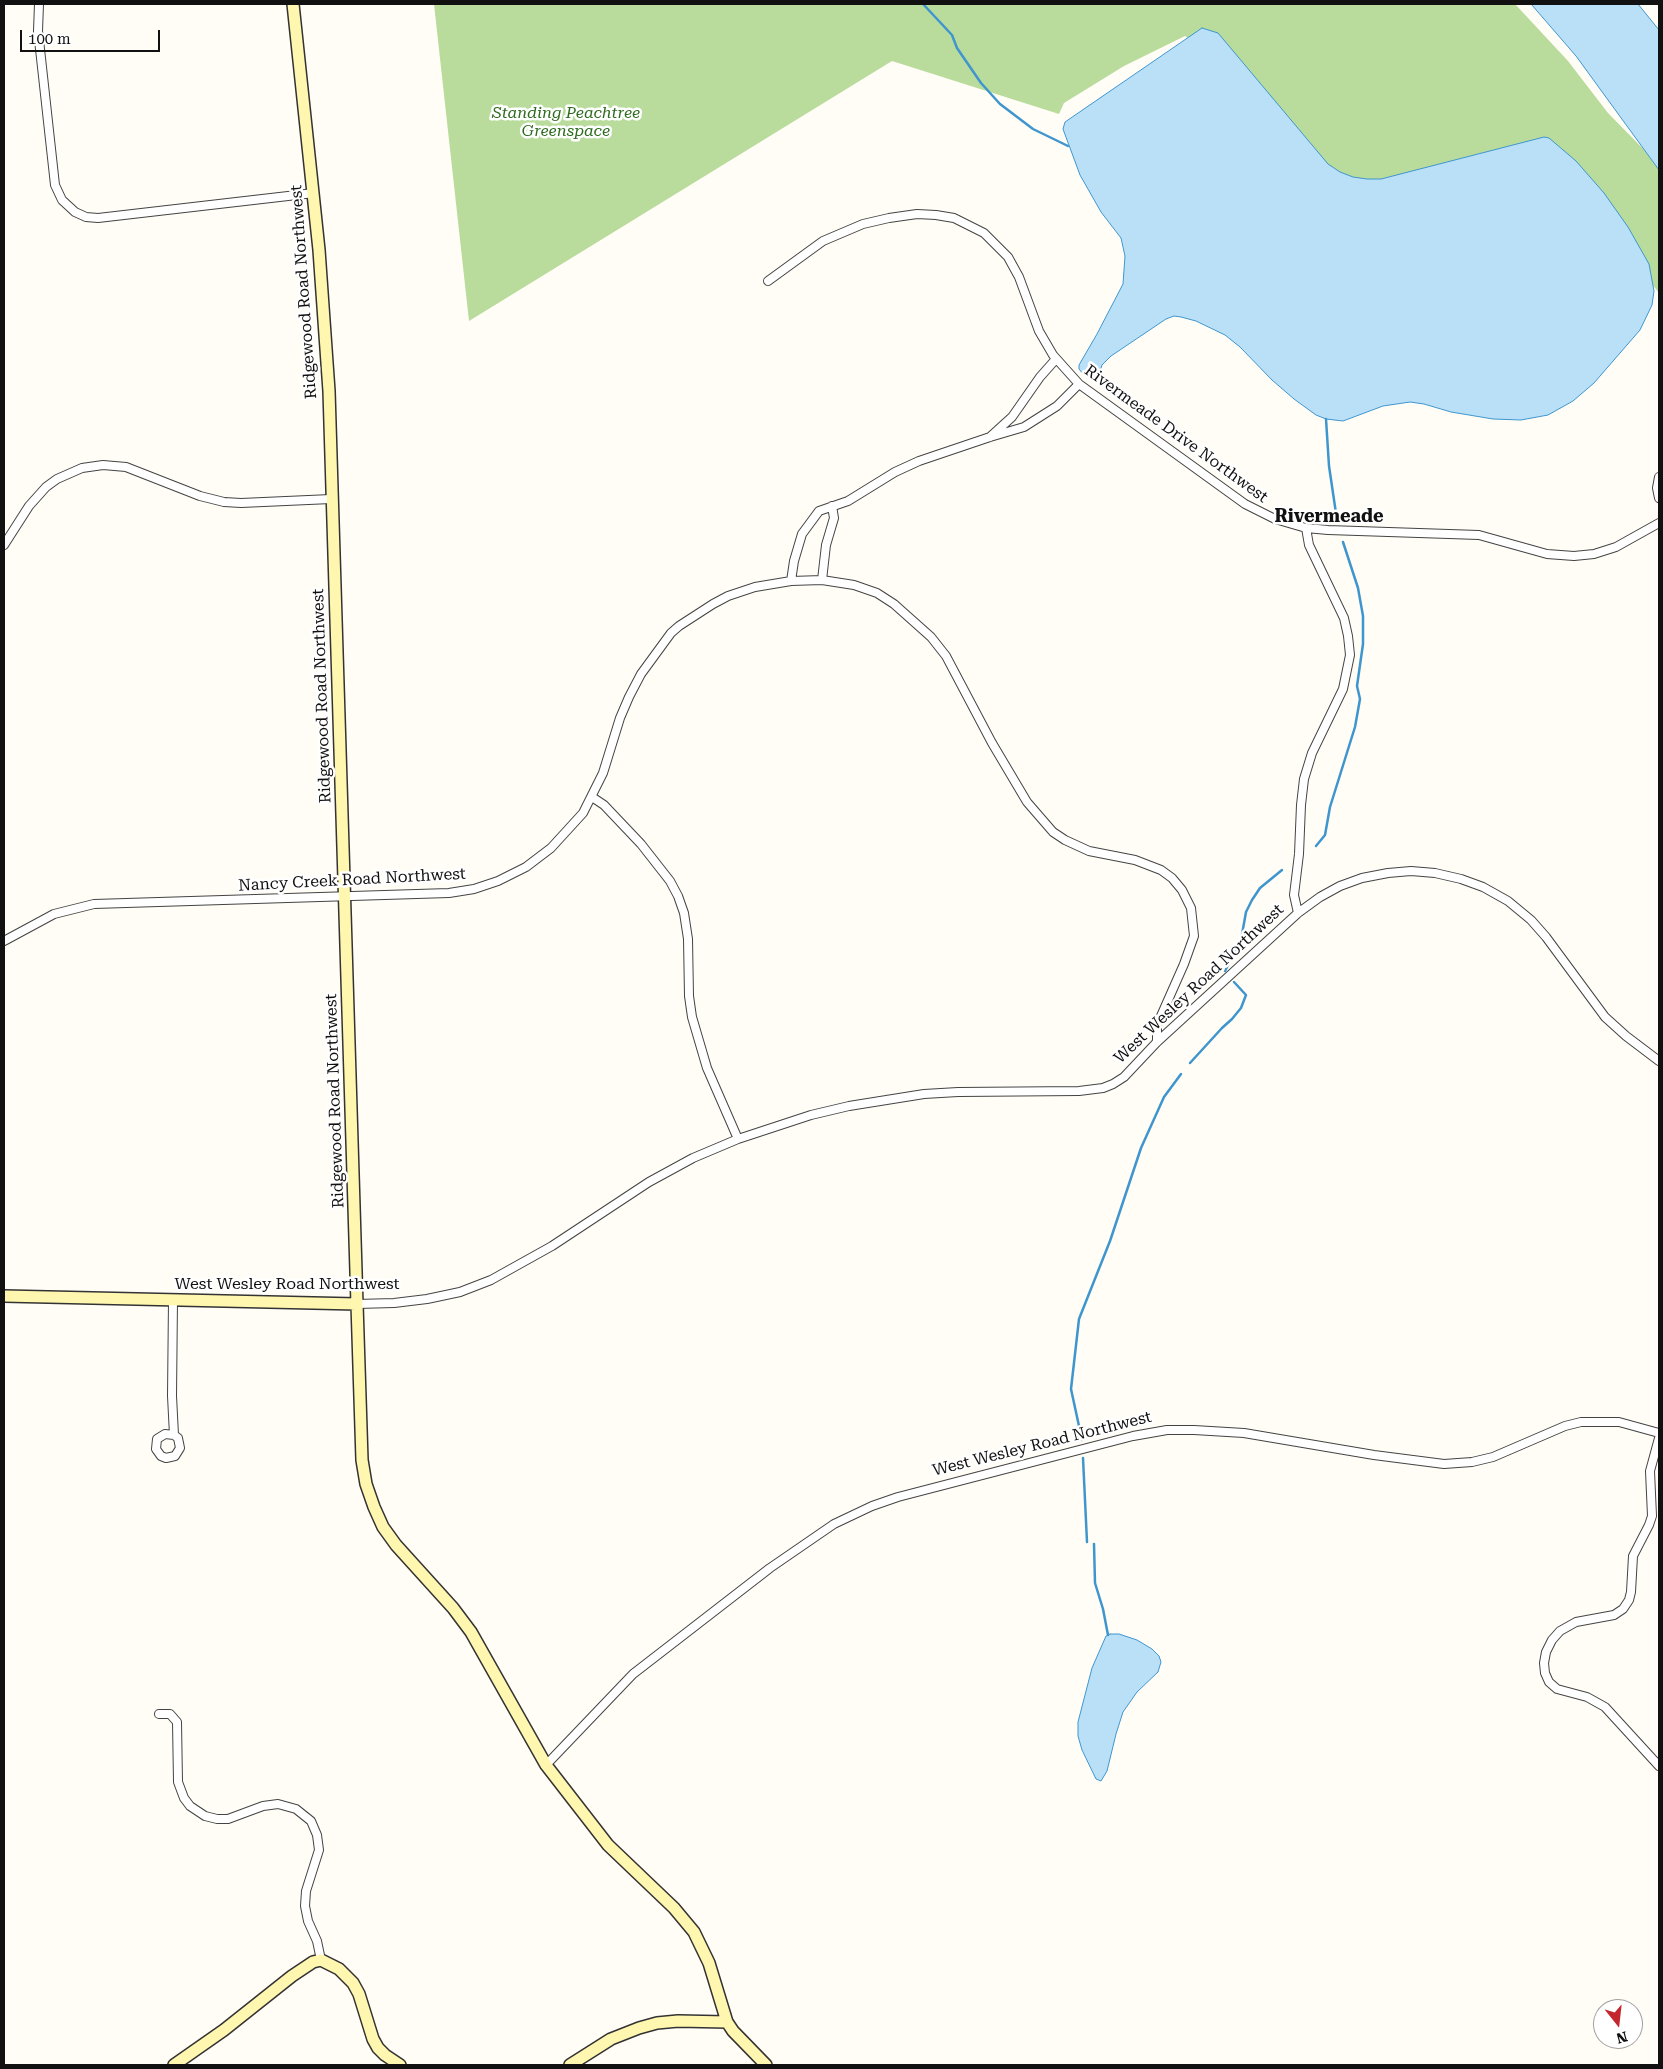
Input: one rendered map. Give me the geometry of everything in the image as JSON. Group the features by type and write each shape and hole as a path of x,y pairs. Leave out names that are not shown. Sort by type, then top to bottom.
{"street":[{"path":"39,4 38,30 55,185 62,200 75,212 86,217 98,218 314,193"},
{"name":"Ridgewood Road Northwest","path":"293,4 314,193 329,391 362,1460 366,1484 383,1527 396,1545 471,1632 546,1765 608,1845 674,1908 694,1932 709,1963 727,2022 733,2031 766,2065"},
{"name":"Rivermeade Drive Northwest","path":"768,280 823,241 863,224 917,214 954,218 984,233 1008,256 1019,277 1039,331 1056,359 1079,384 1245,504 1274,519 1306,528 1328,530 1479,535 1547,554 1574,556 1594,554 1616,547 1659,523"},
{"path":"990,437 1012,417 1040,377 1056,359"},
{"path":"791,581 794,561 802,534 819,511 848,500 895,472 990,437 1011,432 1036,421 1057,406 1079,384"},
{"path":"4,545 29,506 46,487 57,479 82,468 103,465 126,467 200,496 224,502 331,499"},
{"path":"1659,477 1657,488 1659,498"},
{"path":"822,580 826,544 834,518 832,506"},
{"path":"1298,913 1294,895 1300,854 1301,805 1304,779 1312,754 1343,690 1348,673 1350,655 1344,618 1309,545 1306,528"},
{"name":"Nancy Creek Road Northwest","path":"4,941 54,914 94,904 449,893 474,889 498,881 526,867 552,848 573,826 592,797 603,773 628,696 671,633 689,618 728,596 755,586 791,581 822,580 854,585 877,593 894,604 931,636 946,656 992,743 1027,802 1053,832 1064,840 1089,852 1135,860 1161,870 1172,878 1182,890 1191,908 1194,936 1184,964 1157,1025 1157,1042"},
{"path":"592,797 604,805 641,844 670,881 678,896 684,913 688,939 688,996 692,1017 707,1068 738,1139"},
{"name":"West Wesley Road Northwest","path":"4,1296 357,1304 394,1303 460,1292 491,1280 552,1246 649,1182 693,1158 738,1139 811,1114 893,1098 958,1092 1079,1090 1103,1088 1114,1084 1124,1077 1157,1042 1298,913 1320,897 1340,886 1362,878 1388,873 1411,871 1435,873 1461,879 1483,887 1508,901 1546,937 1606,1017 1626,1036 1659,1061"},
{"path":"173,1300 172,1396 174,1435"},
{"name":"West Wesley Road Northwest","path":"546,1765 633,1674 770,1568 834,1524 872,1506 898,1497 1136,1435 1167,1430 1244,1434 1444,1464 1472,1462 1493,1457 1565,1426 1581,1422 1619,1422 1659,1433"},
{"path":"1659,1438 1650,1471 1652,1516 1649,1526 1633,1556 1629,1600 1614,1615 1576,1622 1560,1631 1552,1640 1546,1652 1544,1663 1545,1674 1549,1682 1557,1689 1587,1697 1605,1707 1659,1766"},
{"path":"159,1714 170,1714 177,1722 178,1782 184,1798 190,1806 205,1816 228,1819 263,1806 278,1804 296,1809 310,1821 317,1834 319,1850 306,1891 305,1906 308,1921 317,1941 321,1960"},
{"path":"174,2065 224,2030 292,1976 313,1962 321,1960 339,1969 353,1983 359,1994 378,2048 400,2065"},
{"path":"570,2065 611,2039 639,2028 678,2021 727,2022"}],"green space":[{"name":"Standing Peachtree Greenspace","path":"434,4 1515,4 1568,61 1608,113 1659,165 1659,293 1563,170 1388,182 1335,178 1276,106 1185,36 1124,66 1064,103 1059,114 892,61 469,321"}],"water":[{"path":"1531,4 1638,4 1659,30 1659,170 1576,56"},
{"path":"1202,28 1218,33 1328,164 1340,172 1353,177 1381,179 1544,137 1549,138 1576,161 1604,193 1628,227 1649,264 1654,291 1652,305 1640,330 1594,383 1573,401 1548,415 1521,420 1493,419 1451,412 1410,402 1383,406 1343,421 1326,419 1316,415 1294,399 1225,335 1196,321 1174,316 1166,319 1111,356 1102,365 1099,375 1089,377 1084,375 1079,369 1079,365 1123,284 1125,256 1121,238 1101,212 1080,175 1063,129 1065,122"},
{"path":"1119,1634 1137,1640 1152,1649 1159,1656 1161,1662 1158,1672 1137,1692 1123,1712 1107,1771 1101,1781 1096,1779 1082,1750 1078,1736 1078,1722 1092,1668 1106,1636"}],"waterway":[{"path":"923,4 952,35 957,48 981,83 1000,104 1033,129 1068,146"},
{"path":"1326,419 1329,466 1337,520"},
{"path":"1316,846 1325,835 1330,807 1355,727 1360,699 1357,686 1363,644 1363,616 1358,588 1343,542"},
{"path":"1225,971 1241,940 1246,912 1252,900 1260,888 1282,870"},
{"path":"1190,1063 1241,1008 1246,995 1234,982"},
{"path":"1082,1440 1071,1389 1079,1319 1110,1241 1141,1148 1164,1097 1181,1074"},
{"path":"1083,1458 1087,1542"},
{"path":"1094,1544 1095,1583 1108,1635"}],"district":[{"name":"Rivermeade","path":"1329,517"}]}
